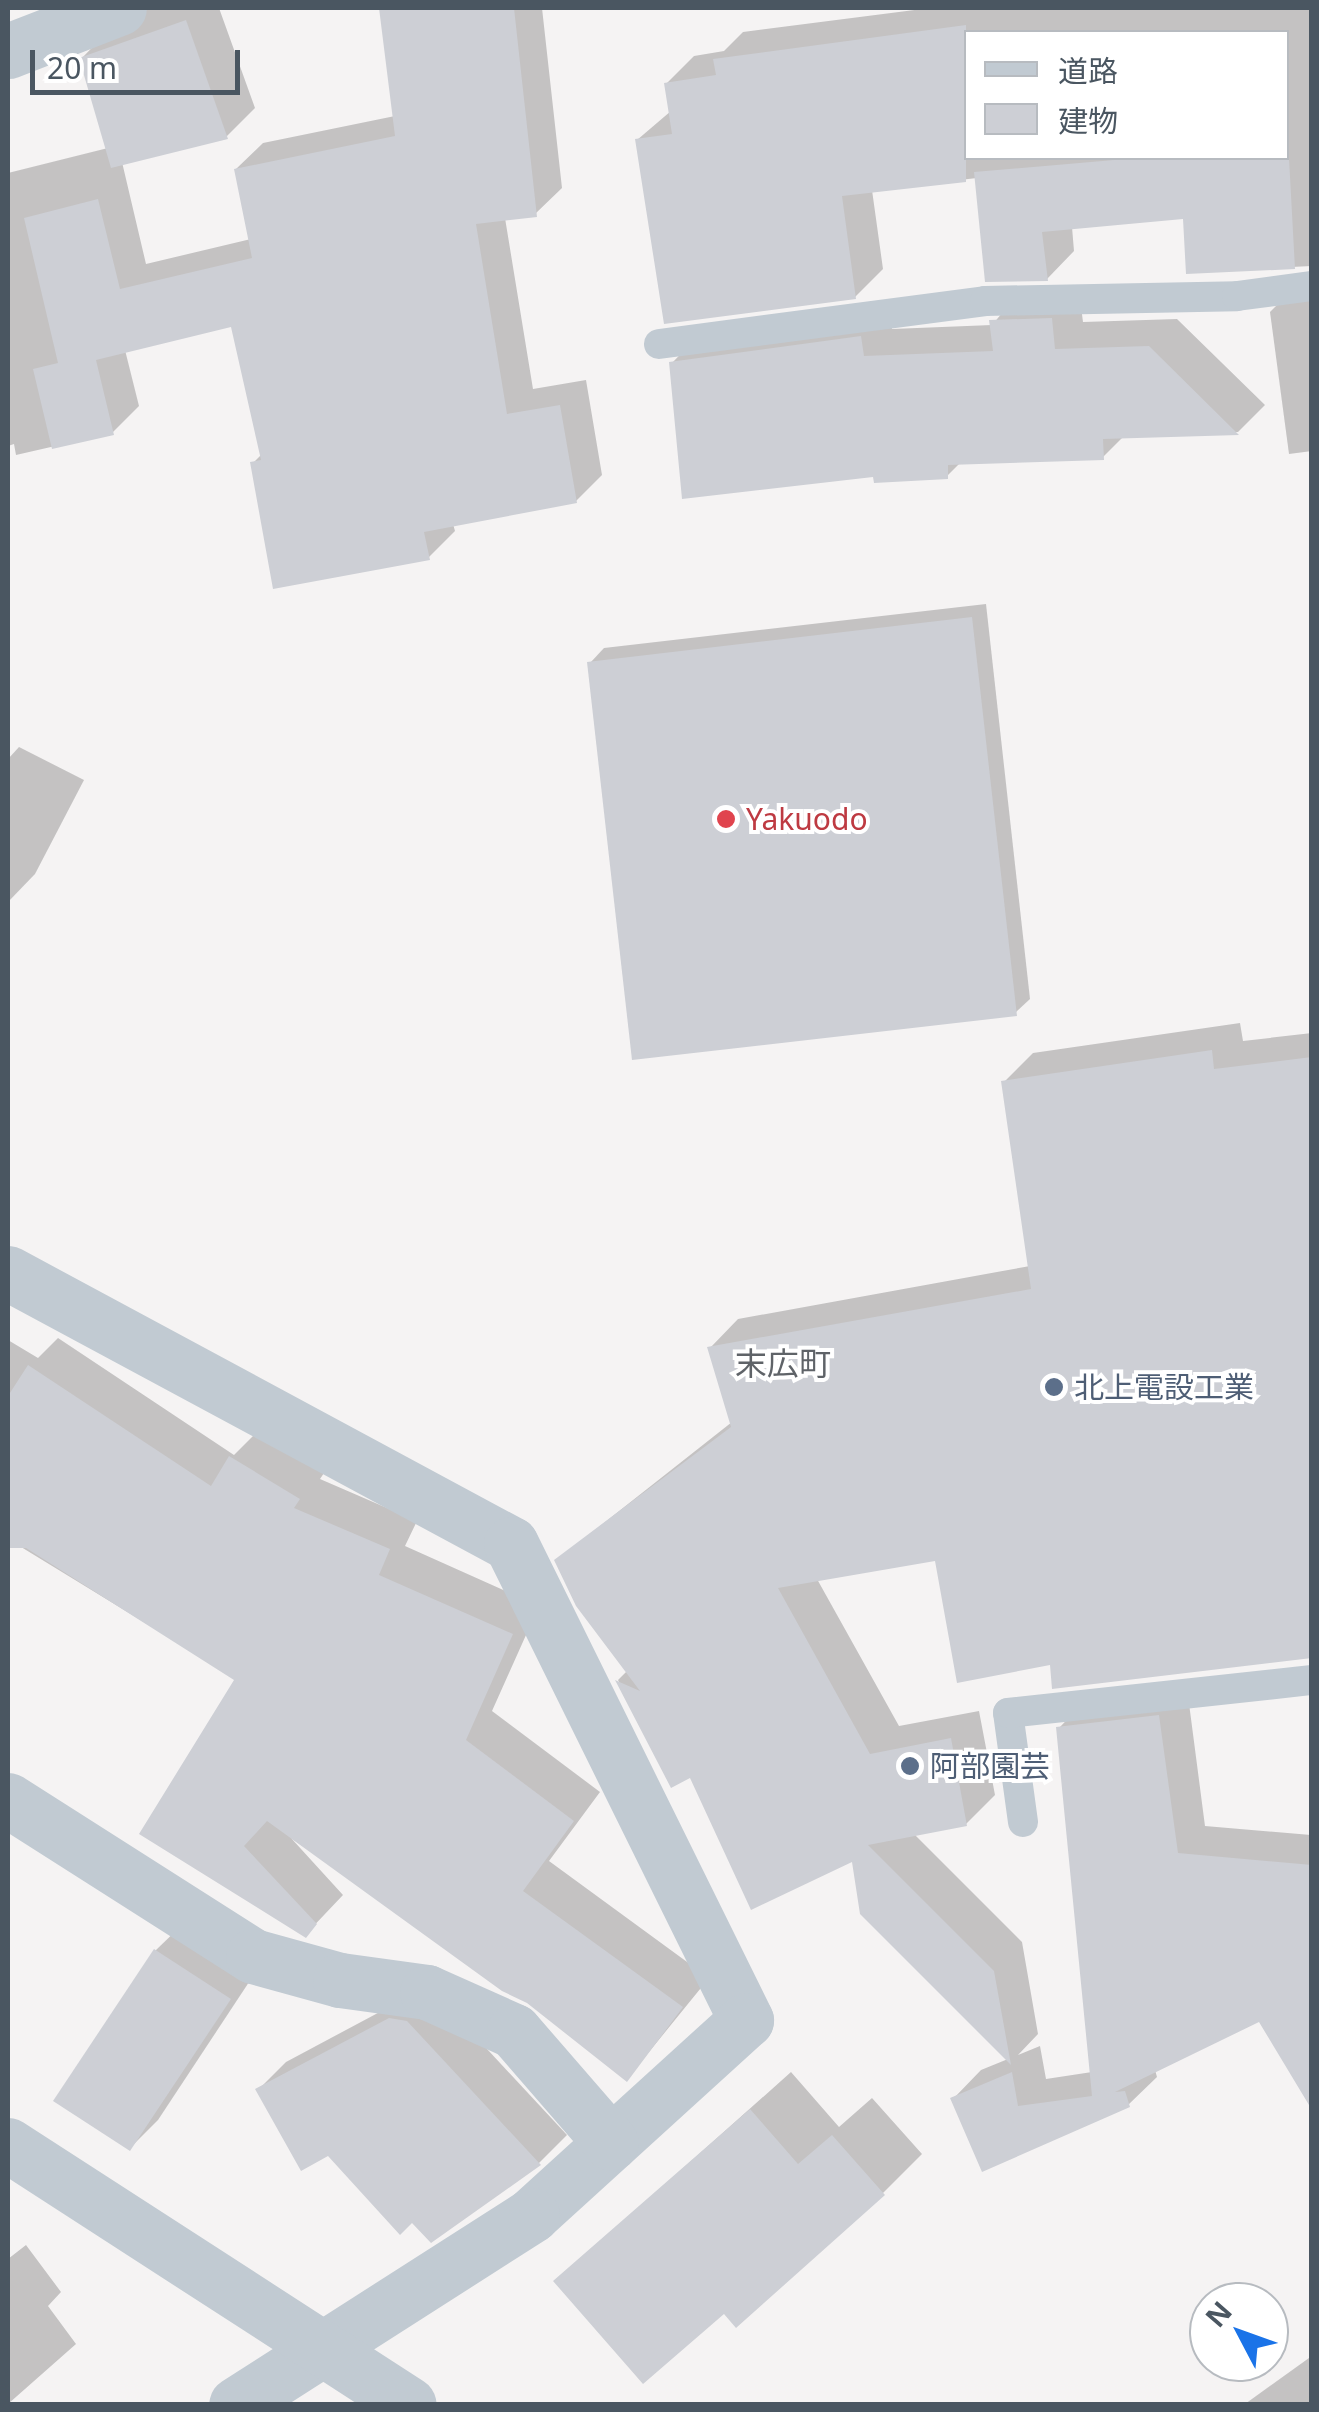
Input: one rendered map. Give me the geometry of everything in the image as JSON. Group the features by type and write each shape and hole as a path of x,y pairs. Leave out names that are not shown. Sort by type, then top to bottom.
{"street":[{"path":"8,51 119,8"},
{"path":"8,1273 511,1544 746,2020 532,2215 236,2404"},
{"path":"8,1800 253,1956 340,1980 427,1992 514,2030 612,2143"},
{"path":"8,2145 408,2404"}],"lane":[{"path":"659,344 985,302 1237,296 1312,286"},
{"path":"1023,1822 1008,1713 1312,1680"}],"building":[{"path":"379,8 514,8 537,217 476,224 507,414 560,405 577,503 424,532 430,560 273,589 250,462 261,460 231,327 96,360 114,435 52,449 33,369 58,363 24,218 98,199 120,289 252,258 234,169 395,136"},
{"path":"186,20 228,139 111,168 79,58"},
{"path":"966,25 966,182 842,196 856,299 664,324 635,139 672,134 664,83 716,75 713,59"},
{"path":"1289,158 1295,269 1186,274 1183,219 1042,232 1048,281 985,282 974,172 1114,160"},
{"path":"1052,318 1055,349 1149,346 1239,435 1103,439 1104,460 948,465 948,479 874,483 873,477 682,499 669,362 861,336 864,356 993,351 989,320"},
{"path":"972,617 1017,1016 632,1060 587,662"},
{"path":"1212,1050 1214,1069 1312,1057 1312,1658 1052,1689 1050,1665 957,1683 935,1561 778,1588 870,1754 951,1738 967,1826 868,1845 994,1971 1011,2065 860,1914 852,1862 751,1910 690,1778 671,1788 615,1680 640,1691 576,1606 554,1560 731,1427 707,1347 1031,1289 1001,1081"},
{"path":"28,1365 211,1486 229,1456 300,1499 294,1508 390,1549 379,1575 513,1634 466,1740 574,1821 523,1891 683,2007 627,2082 527,2003 502,1991 267,1821 244,1846 317,1924 306,1938 139,1834 234,1680 26,1548 8,1548 8,1396"},
{"path":"1159,1715 1178,1853 1312,1865 1312,2110 1259,2022 1115,2092 1125,2091 1130,2107 982,2172 950,2098 1012,2072 1018,2106 1092,2096 1056,1727"},
{"path":"154,1949 231,1999 130,2151 53,2101"},
{"path":"389,2018 407,2021 541,2165 431,2243 412,2223 400,2235 328,2156 301,2171 255,2089"},
{"path":"750,2109 798,2164 832,2135 885,2195 736,2328 724,2314 643,2384 553,2281"}],"place":[{"name":"Yakuodo","path":"726,819"},
{"name":"北上電設工業","path":"1054,1387"},
{"name":"阿部園芸","path":"910,1766"}],"district":[{"name":"末広町","path":"783,1363"}]}
